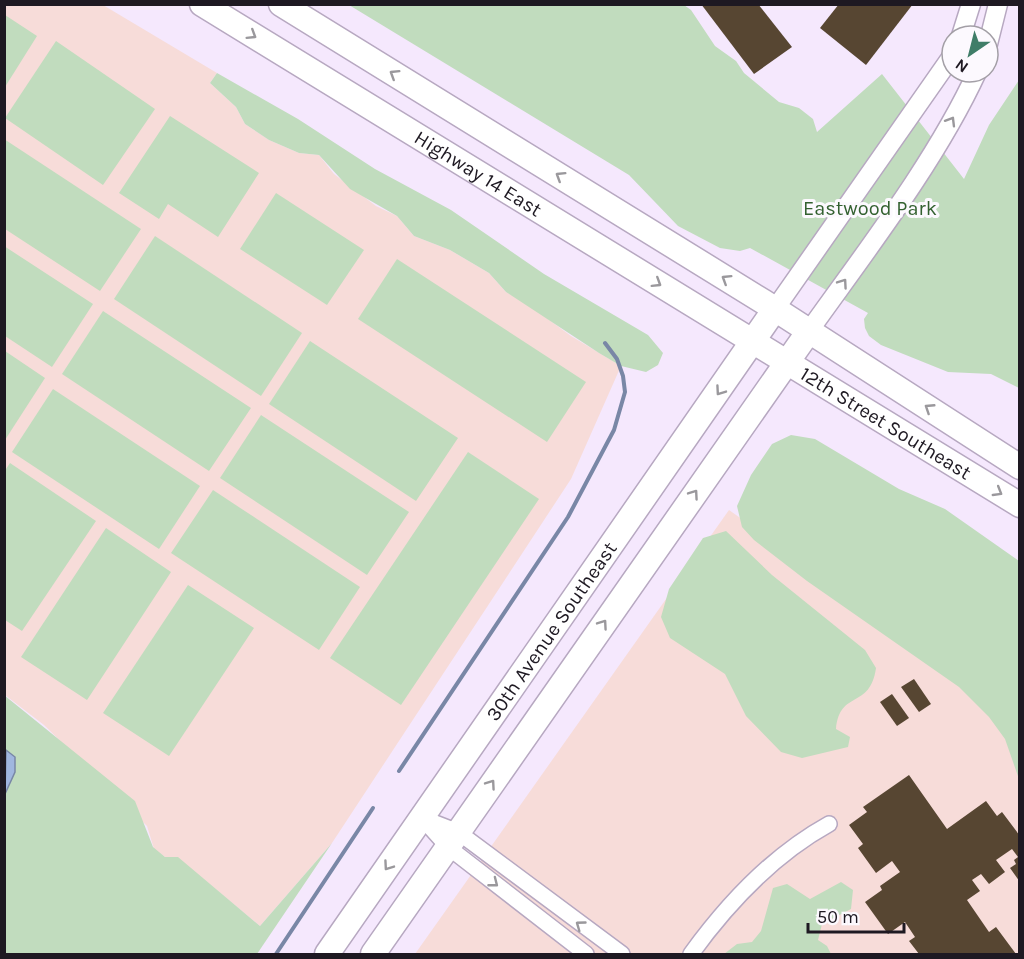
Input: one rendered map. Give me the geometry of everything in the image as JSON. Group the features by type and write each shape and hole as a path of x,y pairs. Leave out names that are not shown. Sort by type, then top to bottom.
{"main road":[{"name":"Highway 14 East","path":"202,4 753,342"},
{"name":"Highway 14 East","path":"281,4 776,309"},
{"name":"30th Avenue Southeast","path":"327,954 776,309"},
{"name":"12th Street Southeast","path":"776,309 1020,467"},
{"name":"30th Avenue Southeast","path":"373,954 809,331"},
{"name":"12th Street Southeast","path":"753,342 1020,505"}],"street":[{"path":"965,24 971,4"},
{"path":"993,24 998,4"},
{"path":"776,309 940,73"},
{"path":"809,331 912,183 951,122 972,84"},
{"path":"422,818 622,954"},
{"path":"691,954 751,883 780,856 829,824"},
{"path":"453,840 586,954"}],"shaded area":[{"path":"4,5 103,5 217,73 210,83 236,107 245,124 269,140 299,153 319,155 334,174 376,206 397,216 414,236 450,250 489,273 506,292 525,302 571,336 621,366 571,479 332,843 260,926 178,858 165,857 154,849 147,826 44,725 5,695"},
{"path":"729,510 982,689 1019,744 1019,954 415,954"}],"green space":[{"name":"Eastwood Park","path":"349,5 684,5 691,10 715,46 736,61 744,73 779,102 799,108 813,119 817,132 882,74 964,179 989,125 1019,80 1019,388 991,374 948,372 881,345 869,336 865,328 864,319 868,313 750,248 740,251 720,248 678,226 629,175"},
{"path":"5,15 37,36 5,87"},
{"path":"56,41 155,109 103,185 5,118"},
{"path":"217,73 298,119 375,169 451,210 544,274 648,335 663,353 658,365 646,372 621,366 506,292 489,273 450,250 414,236 397,216 350,189 319,155 299,153 269,140 245,124 236,107 210,83"},
{"path":"170,116 259,173 218,237 168,204 159,219 119,193"},
{"path":"4,139 141,229 100,291 5,229"},
{"path":"276,193 364,250 327,305 240,249"},
{"path":"155,236 302,333 261,396 114,299"},
{"path":"4,246 93,304 52,367 5,336"},
{"path":"397,259 586,382 547,442 358,319"},
{"path":"103,311 251,408 209,471 62,374"},
{"path":"310,341 458,438 416,501 269,404"},
{"path":"5,351 45,378 5,440"},
{"path":"53,389 200,486 159,549 12,452"},
{"path":"261,415 409,512 367,575 220,478"},
{"path":"791,435 815,439 899,489 945,509 1019,561 1019,779 1005,739 989,717 959,687 807,581 754,540 742,527 737,506 751,475 772,444"},
{"path":"468,452 539,499 401,705 330,658"},
{"path":"10,463 96,521 22,631 5,620 4,472"},
{"path":"213,490 360,587 319,650 171,553"},
{"path":"106,528 171,572 87,700 21,657"},
{"path":"726,531 772,575 865,650 876,668 868,690 843,708 839,717 836,729 850,737 848,747 802,758 781,752 746,716 725,674 670,638 661,617 669,589 703,538"},
{"path":"188,585 254,628 169,756 103,713"},
{"path":"4,695 135,801 153,847 165,857 178,857 260,926 332,843 257,954 5,954"},
{"path":"841,882 853,890 851,909 822,924 818,940 827,946 831,954 724,954 737,944 752,942 761,931 773,888 787,884 810,899"}],"water":[{"path":"6,750 15,757 15,772 5,794"}],"building":[{"path":"701,4 758,4 792,47 754,74"},
{"path":"839,4 913,4 866,65 820,28"},
{"path":"914,679 931,704 919,712 901,687"},
{"path":"892,694 909,718 897,726 880,702"},
{"path":"909,775 947,829 986,801 997,816 1002,812 1020,836 1020,882 1010,868 1016,864 1014,860 1018,857 1012,849 996,860 1005,872 989,884 981,874 972,880 980,891 967,900 989,932 996,927 1016,954 919,954 909,941 915,937 905,922 888,934 865,902 882,890 880,886 900,872 892,861 876,873 858,848 863,844 849,825 867,812 863,807"}],"waterway":[{"path":"399,771 568,517 614,430 625,392 623,376 617,359 605,343"},
{"path":"276,954 373,808"}]}
